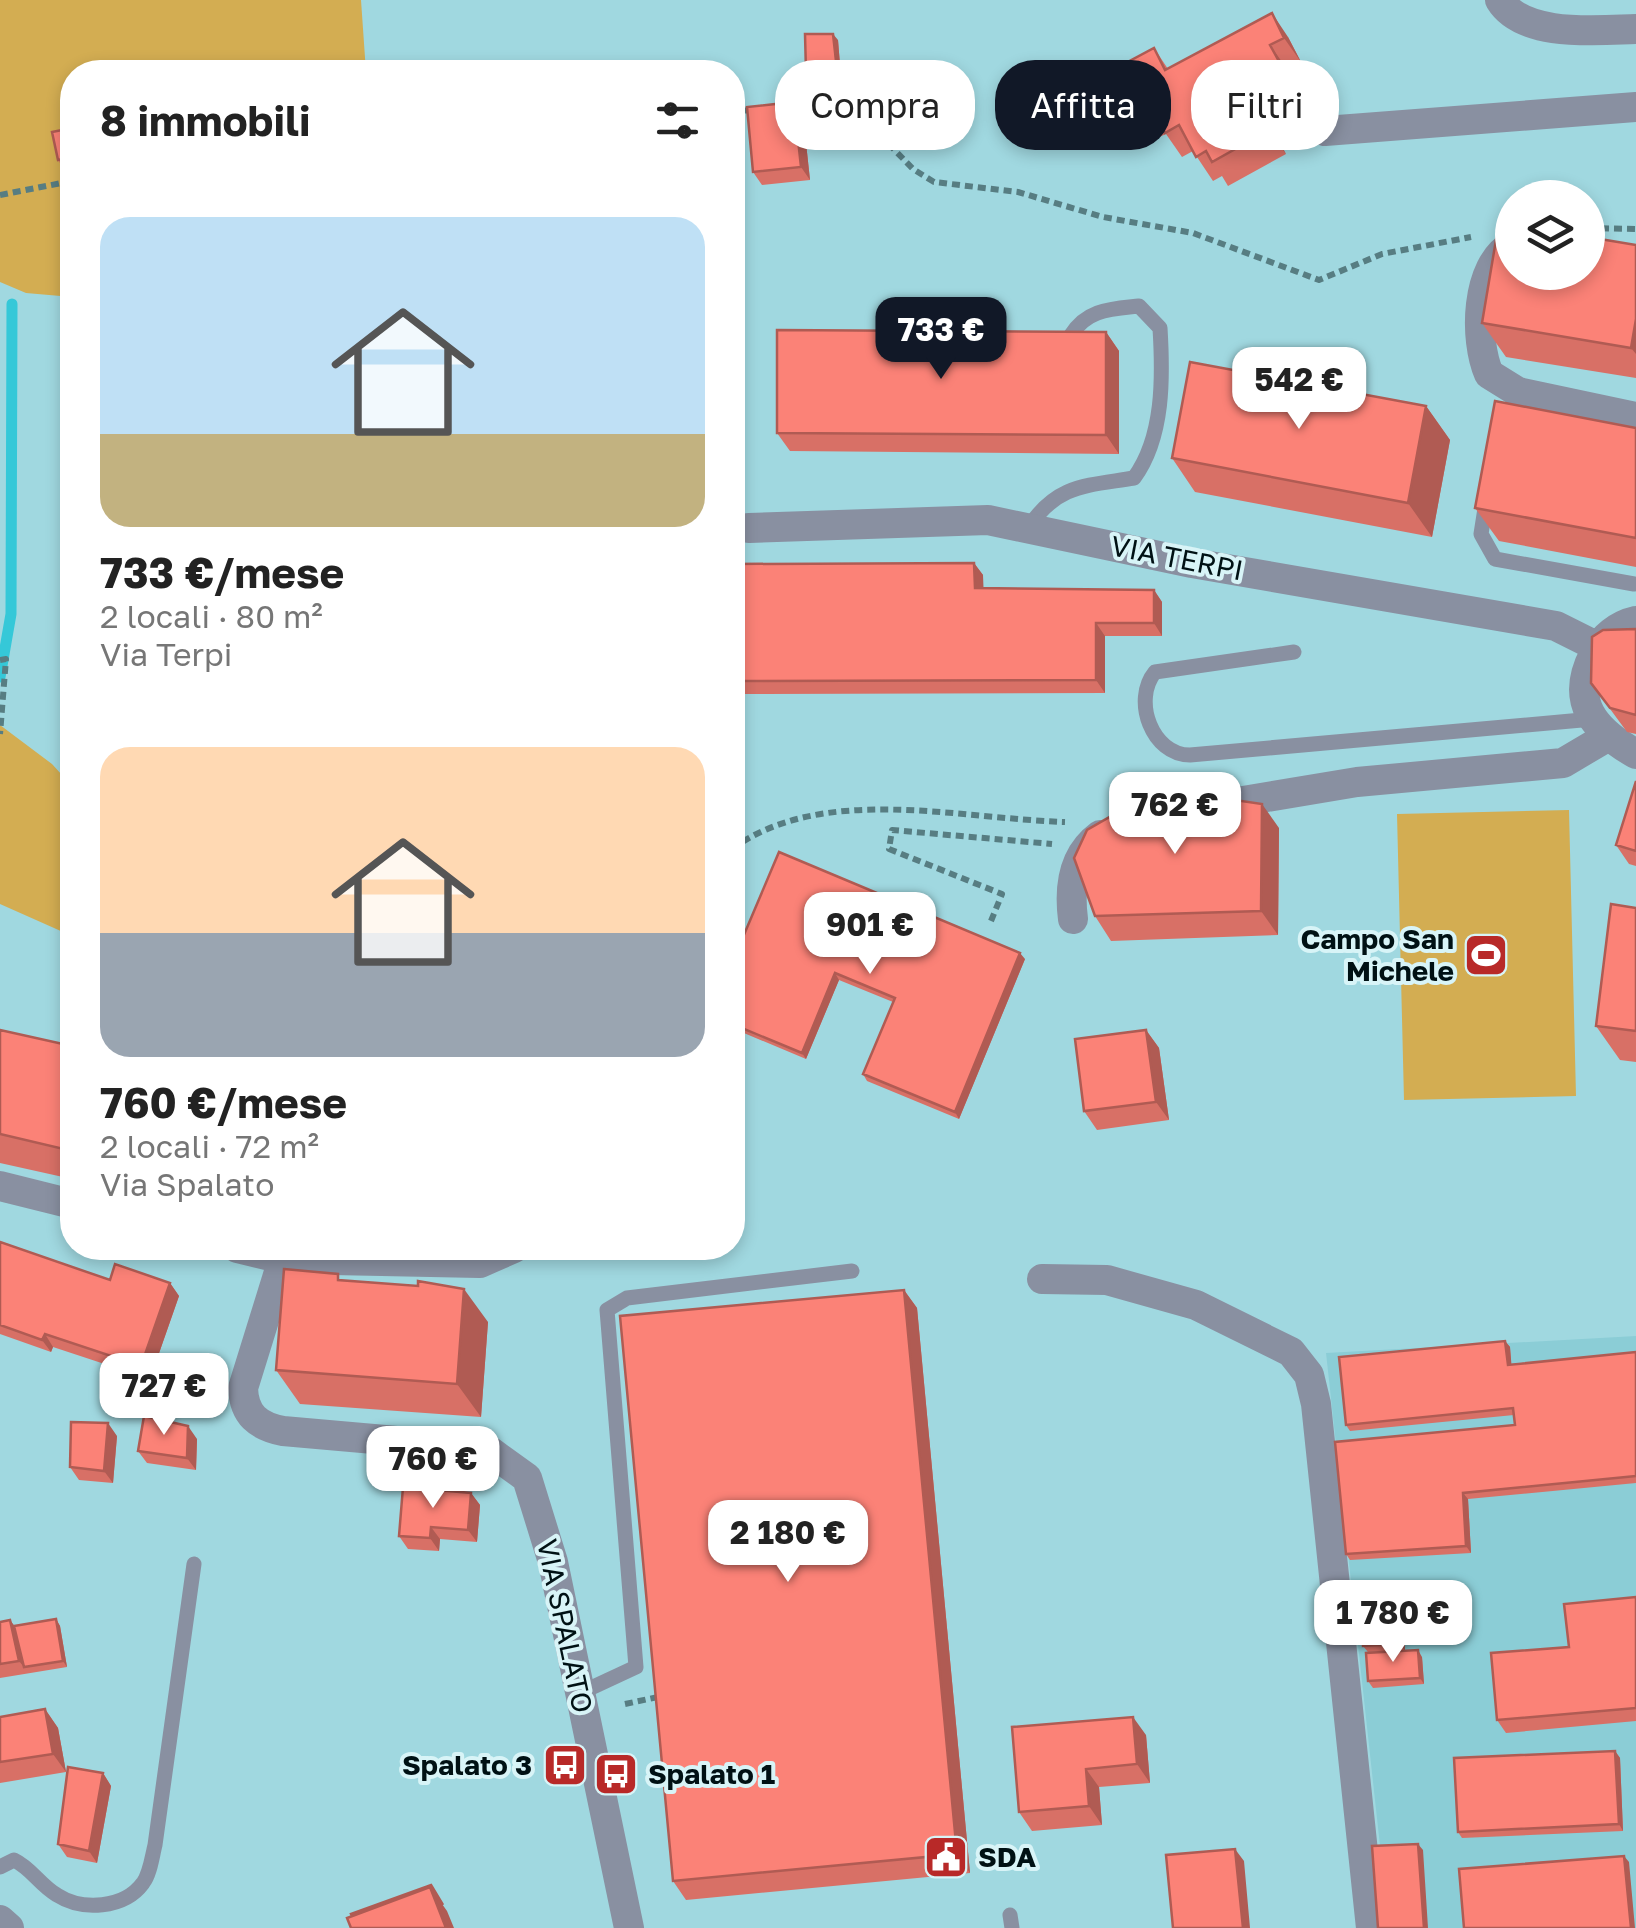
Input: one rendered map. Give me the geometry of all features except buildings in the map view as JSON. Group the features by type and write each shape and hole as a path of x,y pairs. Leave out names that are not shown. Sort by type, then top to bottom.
{"street":[{"path":"1500,0 1506,10 1534,23 1636,29"},
{"path":"1339,130 1636,107"},
{"path":"1495,264 1488,272 1480,336 1488,374 1518,392 1629,420"},
{"name":"VIA TERPI","path":"749,528 988,520 1192,562 1556,626 1598,646"},
{"path":"1636,621 1614,630 1598,646 1583,675 1584,697 1600,728 1636,754"},
{"path":"1172,813 1356,782 1564,764 1600,728"},
{"path":"1073,918 1072,879 1114,828"},
{"path":"0,1186 60,1201"},
{"path":"283,1260 480,1263 487,1260"},
{"name":"VIA SPALATO","path":"283,1260 243,1388 244,1404 253,1419 283,1431 487,1449 518,1467 534,1492 629,1928"},
{"path":"1042,1279 1107,1280 1196,1305 1291,1352 1310,1375 1371,1928"},
{"path":"0,1920 10,1928"}],"lane":[{"path":"1028,528 1044,503 1074,488 1134,478 1150,456 1163,372 1160,328 1139,306 1104,310 1081,319 1071,335"},
{"path":"1489,485 1482,534 1495,559 1634,584"},
{"path":"1294,652 1156,672 1148,680 1146,710 1156,738 1178,755 1190,755 1600,728"},
{"path":"578,1694 636,1667 606,1310 628,1298 852,1272"},
{"path":"0,1867 14,1860 57,1895 78,1905 118,1901 145,1882 155,1845 194,1564"}],"path":[{"path":"745,111 768,110"},
{"path":"895,150 913,169 934,182 1018,192 1103,217 1193,233 1319,280 1382,254 1476,236"},
{"path":"0,195 60,182"},
{"path":"1605,228 1636,229"},
{"path":"0,660 6,659 0,734"},
{"path":"745,844 826,812 884,810 1114,828"},
{"path":"991,921 1002,894 889,849 892,830 1041,845 1114,828"}],"shaded area":[{"path":"0,0 361,0 365,60 60,60 60,296 26,293 0,282"},
{"path":"0,725 60,773 60,931 0,904"},
{"name":"Campo San Michele","path":"1569,810 1576,1096 1404,1100 1397,814"},
{"path":"1636,1336 1636,1928 1389,1928 1326,1353"}],"waterway":[{"path":"0,677 11,614 12,304"}],"place":[{"name":"Campo San Michele","path":"1486,955"},
{"name":"Spalato 3","path":"565,1765"},
{"name":"Spalato 1","path":"616,1774"},
{"name":"SDA","path":"946,1857"}]}
